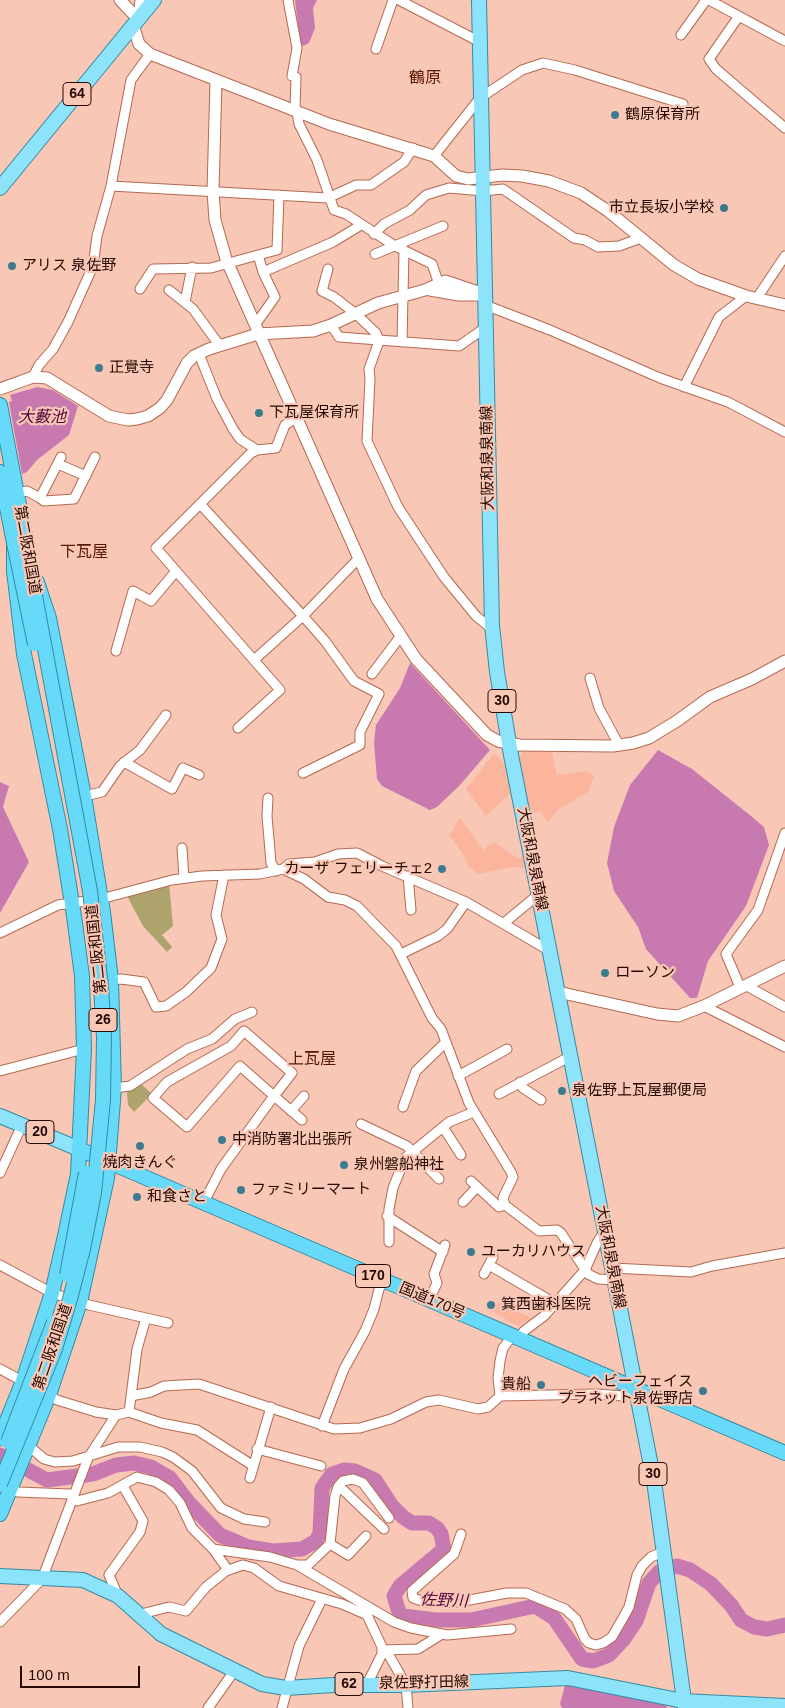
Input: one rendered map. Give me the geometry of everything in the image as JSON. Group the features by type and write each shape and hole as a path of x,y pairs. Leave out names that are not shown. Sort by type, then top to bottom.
{"highway":[{"name":"第二阪和国道","path":"0,406 17,493 20,545 81,889 92,984 94,1080 85,1188 65,1282 36,1374 0,1461"},
{"name":"第二阪和国道","path":"0,472 20,545 90,890 102,994 104,1037 102,1100 94,1193 83,1249 55,1349 8,1485"},
{"name":"26","path":"0,1514 8,1485 27,1450 49,1395 80,1302 96,1234 108,1161 114,1088 111,980 101,899 84,796 49,618 20,545"},
{"name":"26","path":"0,1438 23,1381 52,1293 78,1174 84,1049 82,976 72,902 60,829 23,646 14,579 20,545"},
{"name":"国道170号","path":"80,1149 785,1453"}],"main road":[{"name":"64","path":"0,188 154,0"},
{"name":"大阪和泉泉南線","path":"479,0 492,629 509,744 637,1389 665,1555 684,1705"},
{"name":"20","path":"0,1116 80,1149"},
{"name":"泉佐野打田線","path":"0,1576 83,1580 118,1596 141,1614 161,1634 262,1684 286,1688 568,1678 684,1705 785,1706"}],"street":[{"path":"120,0 136,22"},
{"path":"140,0 136,22 139,44 150,54 330,124 434,156 456,176 503,189 574,238 584,240 598,247 619,246 641,238"},
{"path":"288,0 297,48 292,76 296,77 296,111 299,124 317,160 328,198 334,210 346,214 374,234 432,264 439,284"},
{"path":"376,50 393,0"},
{"path":"399,0 480,42"},
{"path":"681,35 707,0 785,41"},
{"path":"739,16 709,59 716,69 785,128"},
{"path":"33,378 39,365 53,349 68,322 93,266 97,236 111,186 131,80 150,54"},
{"path":"434,156 480,98 522,70 543,63 575,70 684,104"},
{"path":"216,80 213,191 215,220 228,263 377,599 416,659 486,735 509,744 619,745 649,738 677,721 710,697 752,679 785,661"},
{"path":"111,186 328,198 356,185 371,185 404,162 413,148"},
{"path":"374,234 395,216 410,210 426,195 438,190 482,184 502,175 549,180 581,194 608,211 674,265 698,278 752,297 785,305"},
{"path":"140,289 153,269 211,268 277,250 279,195"},
{"path":"264,272 333,242 361,225"},
{"path":"375,254 399,248 444,226"},
{"path":"399,248 403,296 402,342"},
{"path":"257,329 275,297 258,255"},
{"path":"684,387 719,317 752,297 785,256"},
{"path":"185,302 192,267"},
{"path":"328,269 322,291 334,297 356,314 376,333 380,340"},
{"path":"0,389 33,378 48,378 109,416 128,420 137,419 148,416 160,408 167,400 187,363 199,354 257,329 313,331 331,326 378,303 426,290 446,281 684,387 728,402 785,432"},
{"path":"169,290 193,309 220,346"},
{"path":"426,290 467,295 485,300"},
{"path":"331,326 339,337 459,346 485,328"},
{"path":"380,340 369,369 367,442 398,507 444,577 476,616 492,629"},
{"path":"199,354 216,399 240,439 257,450"},
{"path":"238,728 280,690 156,548 251,453 257,450 276,448 285,425 296,418"},
{"path":"17,493 27,491 44,501 74,499 95,457"},
{"path":"40,498 48,474 60,461 86,476"},
{"path":"201,505 325,641 354,682 379,694 360,732 360,745 303,773"},
{"path":"254,660 303,616 358,558"},
{"path":"116,651 133,591 151,601 176,571"},
{"path":"372,674 400,637"},
{"path":"590,678 599,708 619,745"},
{"path":"84,796 102,792 124,762 140,750 166,715"},
{"path":"124,762 172,789 183,768 199,775"},
{"path":"268,798 273,829 272,863 279,870"},
{"path":"785,833 758,910 726,954 743,986 785,1006"},
{"path":"182,848 184,878"},
{"path":"279,870 289,864 315,862 348,852 364,856 382,866 466,902 550,951"},
{"path":"0,933 58,905 101,899 184,878 279,870 304,879 328,896 345,900 357,906 386,934 401,954 446,1042 474,1112 511,1172 513,1177 504,1198 505,1205 539,1232 557,1230 561,1233 585,1270 598,1279 614,1274 691,1272 712,1266 785,1253"},
{"path":"111,980 121,979 144,982 156,1007 166,1006 186,992 211,968 222,939 216,915 224,875"},
{"path":"408,876 411,910"},
{"path":"504,923 539,894"},
{"path":"401,954 438,936 447,929 466,902"},
{"path":"558,992 670,1016 684,1015 785,966"},
{"path":"704,1006 785,1048"},
{"path":"114,1088 130,1086 187,1049 212,1039 235,1019 252,1012"},
{"path":"204,1202 221,1169 274,1096 292,1073 244,1031 231,1046 167,1082 153,1098 187,1127 240,1066 274,1096 291,1111 302,1120"},
{"path":"403,1107 416,1071 446,1042"},
{"path":"0,1071 84,1049"},
{"path":"458,1076 507,1049"},
{"path":"499,1094 571,1056"},
{"path":"520,1082 523,1088 540,1100"},
{"path":"291,1111 304,1096"},
{"path":"389,1242 387,1216 398,1173 405,1158 411,1151 426,1143 443,1127 474,1112"},
{"path":"361,1124 407,1146 439,1179"},
{"path":"0,1173 22,1125"},
{"path":"443,1127 461,1154"},
{"path":"463,1202 474,1184 499,1207 505,1205"},
{"path":"387,1216 408,1234 444,1249 434,1274 437,1282 429,1300"},
{"path":"500,1396 498,1378 503,1348 556,1304 585,1270 597,1243 605,1231"},
{"path":"484,1274 491,1261 520,1278 556,1304"},
{"path":"0,1265 52,1293 80,1302 168,1323"},
{"path":"322,1426 344,1369 365,1331 384,1281"},
{"path":"129,1412 137,1349 146,1318"},
{"path":"0,1369 49,1395 96,1412 116,1415 129,1412 161,1423 197,1430 252,1465"},
{"path":"132,1396 151,1392 164,1386 199,1384 334,1429 360,1428 391,1419 426,1402 439,1400 478,1409 488,1407 500,1396 598,1394 622,1396 637,1389"},
{"path":"250,1478 252,1465 271,1407"},
{"path":"0,1622 42,1579 89,1457 116,1415"},
{"path":"27,1450 49,1462 67,1462 127,1447 162,1452 174,1457 192,1471 221,1508 237,1517 265,1522"},
{"path":"257,1450 321,1466"},
{"path":"75,1494 77,1501 90,1498 123,1486 137,1477 156,1482 169,1490 180,1503 192,1528 213,1549 228,1570"},
{"path":"213,1549 270,1557 297,1565 308,1565 330,1544 335,1496 339,1486 344,1481 353,1479 363,1483 389,1518"},
{"path":"8,1485 18,1492 75,1494"},
{"path":"118,1596 109,1575 140,1532 143,1521 123,1486"},
{"path":"339,1486 384,1529"},
{"path":"368,1514 378,1503"},
{"path":"461,1534 454,1554 412,1590 413,1598 425,1602 449,1603 507,1593 526,1593 565,1609 576,1619 585,1639 589,1643 596,1645 612,1637 629,1607 637,1575 642,1566 651,1557 665,1555"},
{"path":"330,1544 348,1555 366,1536"},
{"path":"141,1614 169,1607 186,1611 206,1587 228,1570 243,1565 254,1568 279,1586 369,1612 426,1632 443,1634 511,1629"},
{"path":"297,1565 369,1612 384,1650 406,1685 408,1708"},
{"path":"282,1708 298,1646 322,1599"},
{"path":"384,1650 418,1649 443,1634"},
{"path":"367,1684 384,1650"},
{"path":"208,1708 235,1670"}],"shaded area":[{"path":"523,752 552,752 557,775 585,771 594,776 589,791 559,809 548,822 540,811 530,815 519,759"},
{"path":"494,753 508,768 513,791 486,816 466,789"},
{"path":"460,818 483,850 494,842 519,859 525,854 528,868 513,867 478,874 468,866 463,854 449,835"},
{"path":"169,884 173,926 162,935 172,947 167,952 143,926 127,896"},
{"path":"139,1082 152,1094 134,1112 128,1105 127,1093"},
{"path":"498,1301 531,1318 518,1326 491,1311"}],"water":[{"path":"295,0 317,0 313,8 315,28 309,43 303,46 300,41"},
{"name":"大藪池","path":"37,387 53,390 78,406 69,435 37,460 27,472 22,474 9,402 12,401 10,395"},
{"path":"410,663 490,750 460,785 437,807 430,810 382,786 377,779 374,742 376,725 400,688"},
{"path":"658,750 692,769 764,827 769,845 746,906 708,961 697,998 690,998 646,949 638,927 614,891 607,863 614,827 630,785"},
{"path":"0,782 9,786 3,807 29,862 0,913"},
{"path":"565,1685 662,1702 668,1708 562,1708 560,1704"}],"waterway":[{"name":"佐野川","path":"0,1455 47,1480 93,1474 116,1465 134,1463 151,1467 170,1478 189,1503 220,1535 248,1547 273,1551 302,1549 316,1541 320,1533 322,1488 332,1474 344,1470 355,1471 375,1480 392,1506 403,1517 412,1523 429,1523 437,1528 441,1534 444,1549 400,1586 394,1596 399,1612 403,1616 436,1620 471,1620 535,1606 554,1618 582,1659 593,1661 609,1655 623,1640 636,1621 649,1583 659,1572 677,1566 690,1570 711,1584 731,1605 741,1620 754,1627 767,1629 785,1625"}],"place":[{"name":"鶴原保育所","path":"615,115"},
{"name":"市立長坂小学校","path":"724,208"},
{"name":"アリス 泉佐野","path":"12,266"},
{"name":"正覺寺","path":"99,368"},
{"name":"下瓦屋保育所","path":"259,413"},
{"name":"カーザ フェリーチェ2","path":"442,869"},
{"name":"ローソン","path":"605,973"},
{"name":"泉佐野上瓦屋郵便局","path":"562,1091"},
{"name":"中消防署北出張所","path":"222,1140"},
{"name":"焼肉きんぐ","path":"140,1146"},
{"name":"泉州磐船神社","path":"344,1165"},
{"name":"ファミリーマート","path":"241,1190"},
{"name":"和食さと","path":"137,1197"},
{"name":"ユーカリハウス","path":"471,1252"},
{"name":"箕西歯科医院","path":"491,1305"},
{"name":"貴船","path":"541,1385"},
{"name":"ヘビーフェイス プラネット泉佐野店","path":"703,1391"}],"district":[{"name":"鶴原","path":"425,79"},
{"name":"下瓦屋","path":"84,553"},
{"name":"上瓦屋","path":"312,1060"}]}
